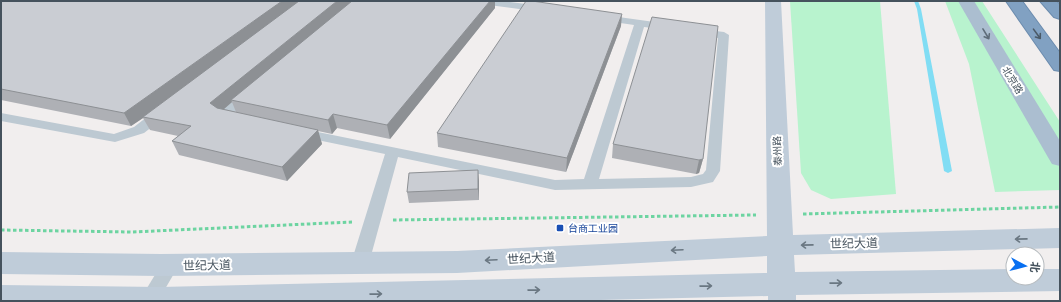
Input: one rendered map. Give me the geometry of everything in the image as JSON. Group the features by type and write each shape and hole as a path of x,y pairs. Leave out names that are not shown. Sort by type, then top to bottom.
{"highway":[{"path":"1014,2 1060,66"}],"main road":[{"name":"北京路","path":"966,1 1060,159"}],"street":[{"name":"泰州路","path":"773,1 782,292"},
{"name":"世纪大道","path":"1,264 170,265 457,262 780,245 1060,238"},
{"path":"1,297 150,298 782,292 1060,280"}],"lane":[{"path":"481,1 557,12"},
{"path":"292,131 392,153 555,185 691,182 708,178 713,171 724,35 595,17"},
{"path":"590,184 640,23"},
{"path":"246,121 223,116 259,86"},
{"path":"1,117 97,136 115,138 139,130 171,106"},
{"path":"360,263 392,153"},
{"path":"150,298 170,265"}],"path":[{"path":"1,230 132,232 279,227 373,221 779,215 1060,207"}],"green space":[{"path":"790,1 880,1 896,194 831,199 811,190 801,173"},
{"path":"945,1 982,1 1060,122 1060,190 995,192 969,64"}],"building":[{"path":"1,1 282,1 124,113 1,89"},
{"path":"299,1 337,1 210,103 217,108 318,130 282,167 172,141 191,126 143,117"},
{"path":"352,1 490,1 387,125 333,114 328,120 231,100"},
{"path":"526,1 622,14 567,158 437,133"},
{"path":"652,17 718,26 703,159 699,160 613,144"},
{"path":"478,170 478,189 407,192 409,173"}],"waterway":[{"path":"916,1 919,9 948,171"}],"place":[{"name":"台商工业园","path":"560,228"}]}
